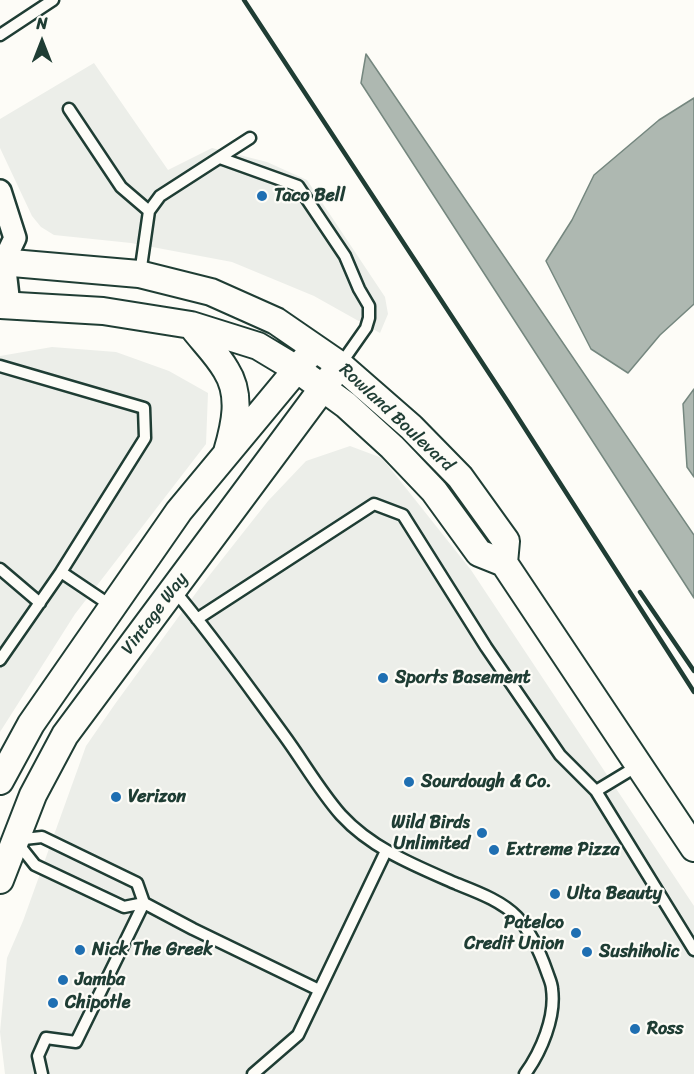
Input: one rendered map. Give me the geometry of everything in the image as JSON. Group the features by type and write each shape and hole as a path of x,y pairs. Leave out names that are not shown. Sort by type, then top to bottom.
{"street":[{"path":"0,191 15,238 1,260 5,305"},
{"name":"Rowland Boulevard","path":"1,260 140,274 211,292 276,321 340,365 411,427 460,477 506,541 504,562"},
{"name":"Rowland Boulevard","path":"5,305 103,311 191,325 258,346 323,386 392,447 434,491 479,553 504,562 694,848"},
{"path":"191,325 227,370 236,395 235,425 226,455"},
{"name":"Vintage Way","path":"0,782 31,724 179,511 314,348"},
{"name":"Vintage Way","path":"0,880 8,837 65,735 340,365"}],"lane":[{"path":"0,35 53,0"},
{"path":"69,109 121,187 149,210"},
{"path":"140,274 149,210 160,196 250,138"},
{"path":"220,158 298,186 345,256 358,289 369,306 369,318 366,328 340,365"},
{"path":"0,366 144,408 145,438 61,572 0,660"},
{"path":"197,619 374,504 403,515 486,646 560,755 596,791 694,950"},
{"path":"0,569 40,603"},
{"path":"61,572 114,607"},
{"path":"173,589 284,735 315,782 341,815 386,851 401,860 493,901 515,915 528,931 542,958 552,989 552,1015 536,1059 525,1074"},
{"path":"596,791 639,765"},
{"path":"8,837 42,837 137,883 144,903 76,1042 46,1038 38,1056 42,1074"},
{"path":"8,837 35,865 124,907 144,903 320,990"},
{"path":"253,1074 298,1035 386,851"}],"shaded area":[{"path":"366,54 694,535 694,598 361,83"},
{"path":"94,63 168,170 212,148 267,162 307,180 385,297 388,314 380,333 314,296 232,262 131,243 54,235 41,227 32,216 0,148 0,119"},
{"path":"694,98 694,304 660,335 628,373 591,349 546,261 572,220 594,175 659,120"},
{"path":"52,347 116,352 169,371 208,393 206,444 75,614 0,732 0,356"},
{"path":"694,389 694,477 687,467 683,404"},
{"path":"350,446 382,458 471,570 694,906 694,1074 5,1074 0,1032 7,958 23,921 86,746 201,586 268,501 306,461"}],"railway":[{"path":"244,0 508,402 694,692"},
{"path":"640,592 694,671"}],"place":[{"name":"Taco Bell","path":"262,196"},
{"name":"Sports Basement","path":"383,678"},
{"name":"Sourdough & Co.","path":"409,782"},
{"name":"Verizon","path":"116,797"},
{"name":"Wild Birds Unlimited","path":"482,833"},
{"name":"Extreme Pizza","path":"494,850"},
{"name":"Ulta Beauty","path":"555,894"},
{"name":"Patelco Credit Union","path":"576,933"},
{"name":"Nick The Greek","path":"80,950"},
{"name":"Sushiholic","path":"587,952"},
{"name":"Jamba","path":"63,980"},
{"name":"Chipotle","path":"53,1003"},
{"name":"Ross","path":"635,1029"}]}
